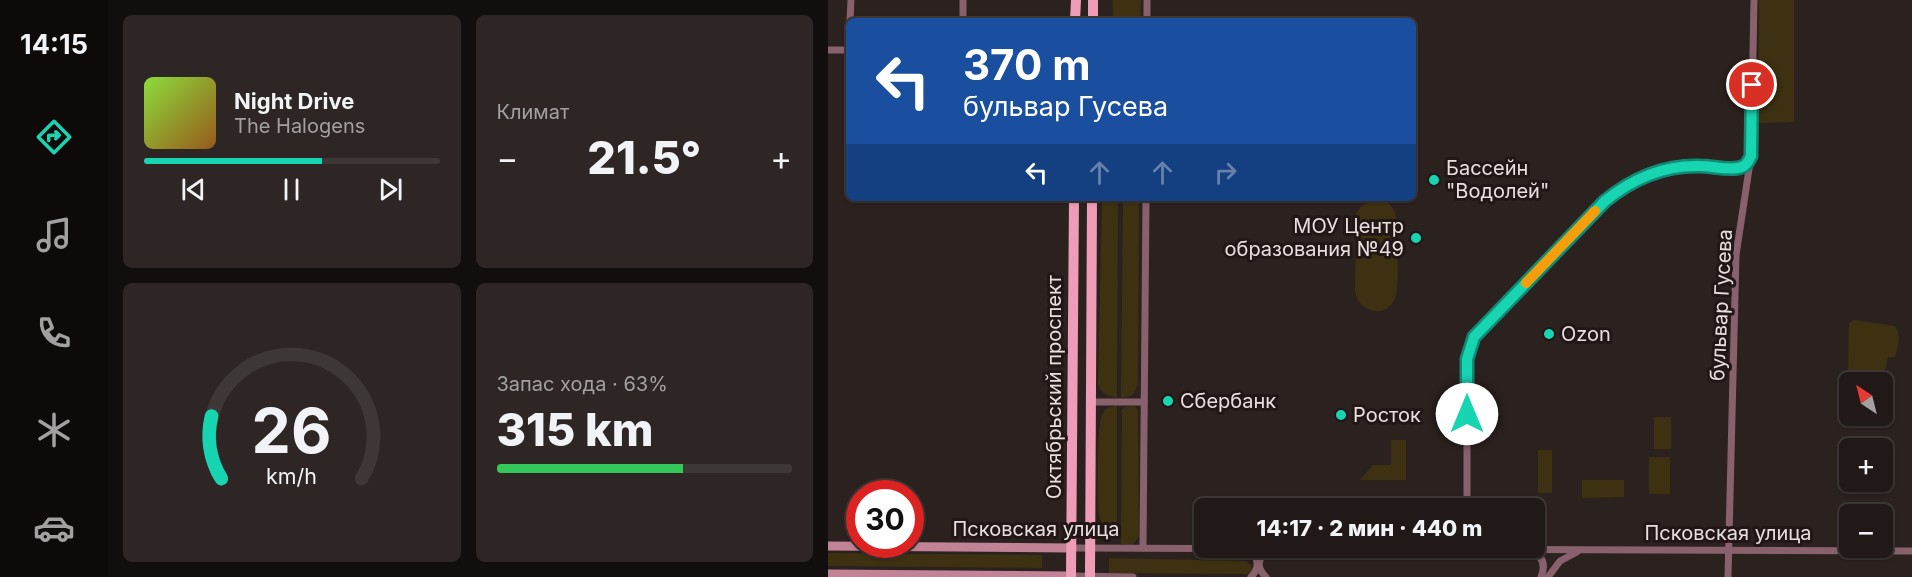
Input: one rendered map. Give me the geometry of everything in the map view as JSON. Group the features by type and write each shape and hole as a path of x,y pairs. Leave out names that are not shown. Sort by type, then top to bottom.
{"main road":[{"path":"1076,0 1076,18"},
{"path":"1093,18 1094,0"},
{"name":"Октябрьский проспект","path":"1071,577 1074,201"},
{"name":"Октябрьский проспект","path":"1090,577 1092,201"},
{"name":"Псковская улица","path":"828,546 1072,548"},
{"path":"828,574 1071,577"}],"street":[{"path":"850,18 851,0"},
{"path":"963,0 963,18"},
{"path":"1147,0 1147,18"},
{"name":"бульвар Гусева","path":"1728,577 1736,255 1751,156 1754,0"},
{"path":"828,50 846,50"},
{"path":"1467,498 1467,359 1470,344 1476,335 1592,213 1622,189 1647,176 1675,168 1701,165 1740,168 1751,156"},
{"path":"1143,548 1146,201"},
{"path":"1090,402 1144,402"},
{"name":"Псковская улица","path":"1072,548 1194,549"},
{"name":"Псковская улица","path":"1545,550 1912,551"},
{"path":"1548,577 1560,561 1580,550"},
{"path":"1251,577 1256,570 1256,558"},
{"path":"1261,558 1260,571 1266,577"},
{"path":"1540,558 1544,569 1541,577"},
{"path":"1071,577 1133,577"}],"shaded area":[{"path":"1113,0 1141,0 1140,18 1113,18"},
{"path":"1759,0 1794,0 1794,122 1758,123"},
{"path":"1102,201 1118,201 1117,398 1105,394 1098,384"},
{"path":"1123,201 1139,201 1138,383 1132,394 1121,398"},
{"path":"1370,201 1384,201 1392,207 1396,219 1398,267 1396,294 1393,302 1382,310 1375,311 1362,305 1355,291 1356,214 1361,206"},
{"path":"1855,320 1895,326 1899,337 1898,345 1895,357 1888,357 1884,372 1848,372 1849,323"},
{"path":"1117,405 1117,535 1112,538 1102,524 1099,514 1098,447 1100,421 1103,413 1108,408"},
{"path":"1135,406 1138,410 1139,537 1132,545 1121,544 1122,410 1125,407"},
{"path":"1654,417 1671,417 1671,449 1654,449"},
{"path":"1391,440 1406,440 1406,480 1360,480 1373,465 1391,465"},
{"path":"1538,450 1552,450 1552,493 1538,493"},
{"path":"1649,457 1670,457 1670,494 1649,494"},
{"path":"1582,480 1624,480 1624,497 1582,498"},
{"path":"828,553 846,553 846,558 924,558 924,554 1042,555 1042,568 828,566"},
{"path":"1109,558 1245,561 1251,565 1252,569 1248,574 1109,573"}],"slow traffic":[{"path":"1526,283 1595,211"}],"place":[{"name":"Бассейн \"Водолей\"","path":"1434,180"},
{"name":"МОУ Центр образования №49","path":"1416,238"},
{"name":"Ozon","path":"1549,334"},
{"name":"Сбербанк","path":"1168,401"},
{"name":"Росток","path":"1341,415"}],"route":[{"path":"1467,414 1467,359 1474,337 1605,201 1629,184 1665,170 1701,165 1738,168 1743,167 1749,161 1751,156 1752,85"}]}
